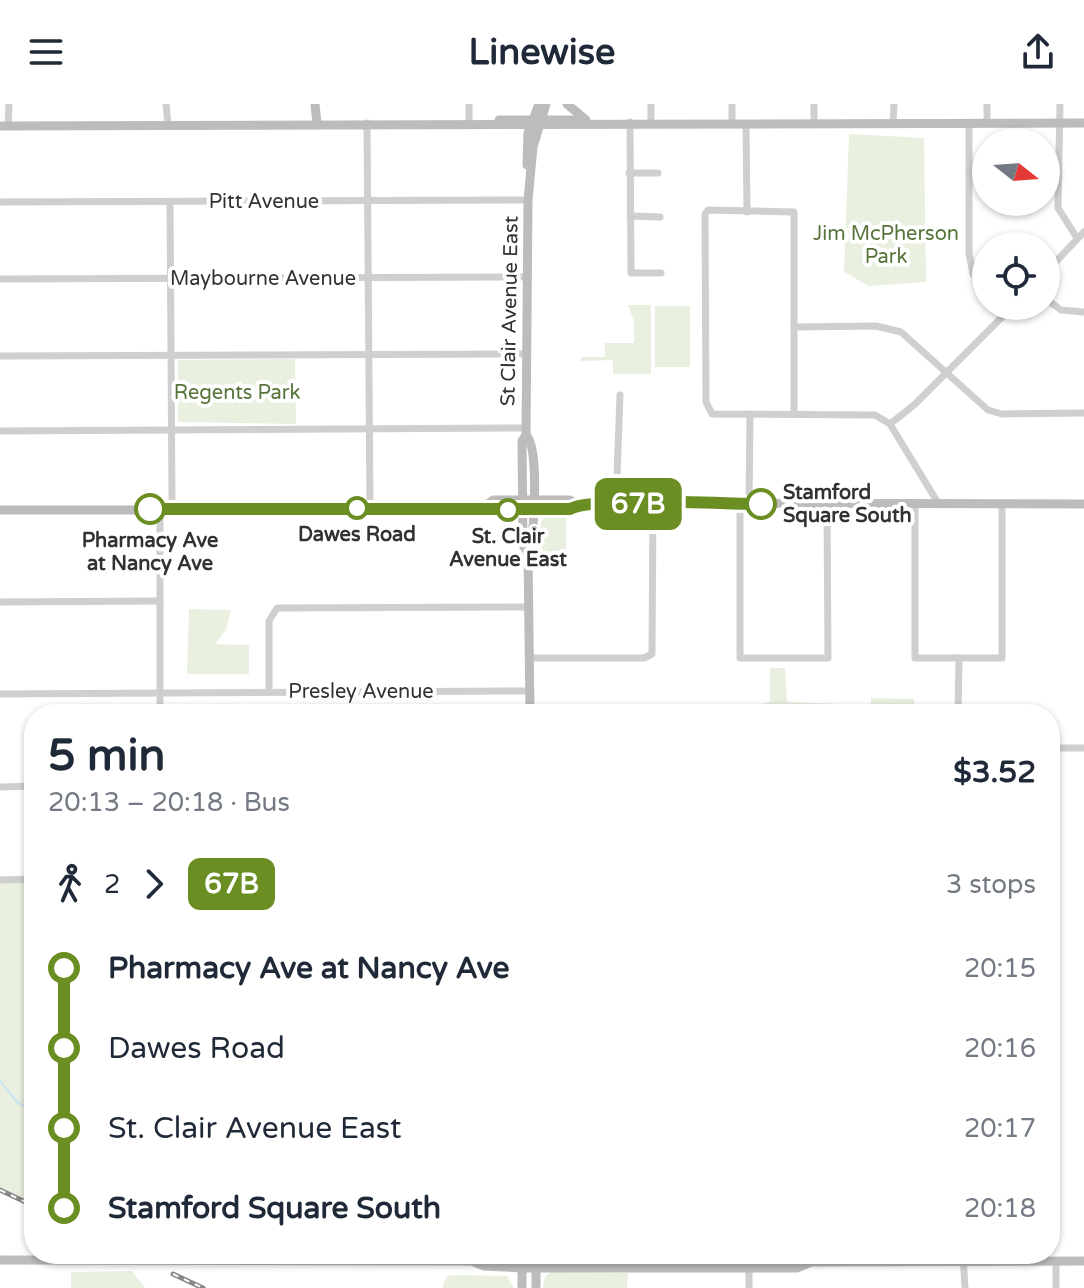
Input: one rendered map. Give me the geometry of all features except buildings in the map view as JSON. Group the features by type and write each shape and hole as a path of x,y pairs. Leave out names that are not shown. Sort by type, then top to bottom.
{"main road":[{"path":"315,104 317,124"},
{"name":"St Clair Avenue East","path":"530,704 528,553 523,545 532,441 526,432 526,277 528,200 539,104"},
{"name":"St Clair Avenue East","path":"535,122 546,104"},
{"path":"567,104 586,120"},
{"path":"4,126 586,120 606,123"},
{"path":"535,122 746,125 814,122 1084,123"},
{"path":"0,510 483,508 570,500 578,505 1084,504"},
{"path":"0,1260 24,1260"},
{"path":"1060,1261 1084,1261"},
{"path":"479,1264 522,1268 797,1268 806,1264"},
{"path":"522,1264 522,1288"},
{"path":"536,1264 536,1288"}],"street":[{"path":"4,126 9,104"},
{"path":"166,104 168,125"},
{"path":"469,104 474,123"},
{"path":"651,104 651,123"},
{"path":"732,104 732,124"},
{"path":"814,104 814,122"},
{"path":"893,123 894,104"},
{"path":"987,104 987,123"},
{"path":"1060,104 1058,208 1081,235 1060,257"},
{"path":"630,122 631,273 661,273"},
{"path":"367,123 370,508"},
{"path":"969,123 969,253 972,269"},
{"path":"746,125 747,212"},
{"path":"629,173 658,173"},
{"name":"Pitt Avenue","path":"0,202 528,200"},
{"path":"160,704 160,517 172,501 170,202"},
{"path":"794,413 794,212 708,210 705,214 706,402 712,414 875,415 890,424 938,503"},
{"path":"630,216 660,217"},
{"name":"Maybourne Avenue","path":"0,279 526,277"},
{"path":"1060,309 1084,312"},
{"path":"890,424 946,373 996,320"},
{"path":"794,327 890,327 914,341 992,412 1084,413"},
{"path":"0,356 526,354"},
{"path":"616,503 620,395"},
{"path":"750,414 740,658 828,658 827,504"},
{"path":"0,431 526,432"},
{"path":"915,503 915,658 1002,658 1002,503"},
{"path":"530,658 651,656 653,504"},
{"path":"0,602 160,601"},
{"path":"269,692 269,621 277,608 529,607"},
{"path":"958,704 959,658"},
{"name":"Presley Avenue","path":"0,694 530,691"},
{"path":"1060,748 1084,748"},
{"path":"0,787 24,786"},
{"path":"0,880 24,879"},
{"path":"963,1264 965,1288"},
{"path":"1056,1264 1056,1288"},
{"path":"749,1267 749,1288"}],"green space":[{"name":"Jim McPherson Park","path":"849,134 924,138 926,282 869,286 844,272"},
{"path":"628,305 651,305 651,374 613,374 613,360 581,361 581,357 605,357 605,343 634,343 634,321"},
{"path":"655,306 690,306 690,367 655,367"},
{"name":"Regents Park","path":"295,359 296,424 178,422 178,360"},
{"path":"545,516 566,516 566,556 542,558 541,522"},
{"path":"189,609 231,610 226,629 215,644 249,645 249,674 187,674"},
{"path":"770,668 785,668 787,702 843,704 763,704 770,702"},
{"path":"871,698 914,699 914,704 871,704"},
{"path":"24,880 24,1199 0,1188 0,881"},
{"path":"132,1271 145,1288 71,1288 71,1272"},
{"path":"551,1272 628,1273 627,1288 543,1288 545,1277"},
{"path":"447,1276 507,1276 514,1288 442,1288"}],"waterway":[{"path":"0,1081 24,1106"}],"railway":[{"path":"0,1190 24,1201"},
{"path":"173,1274 203,1288"}],"bus line":[{"name":"67B","path":"150,509 494,510 570,509 578,505 616,503 761,504"}],"place":[{"name":"Stamford Square South","path":"761,504"},
{"name":"Dawes Road","path":"357,508"},
{"name":"Pharmacy Ave at Nancy Ave","path":"150,509"},
{"name":"St. Clair Avenue East","path":"508,510"}]}
